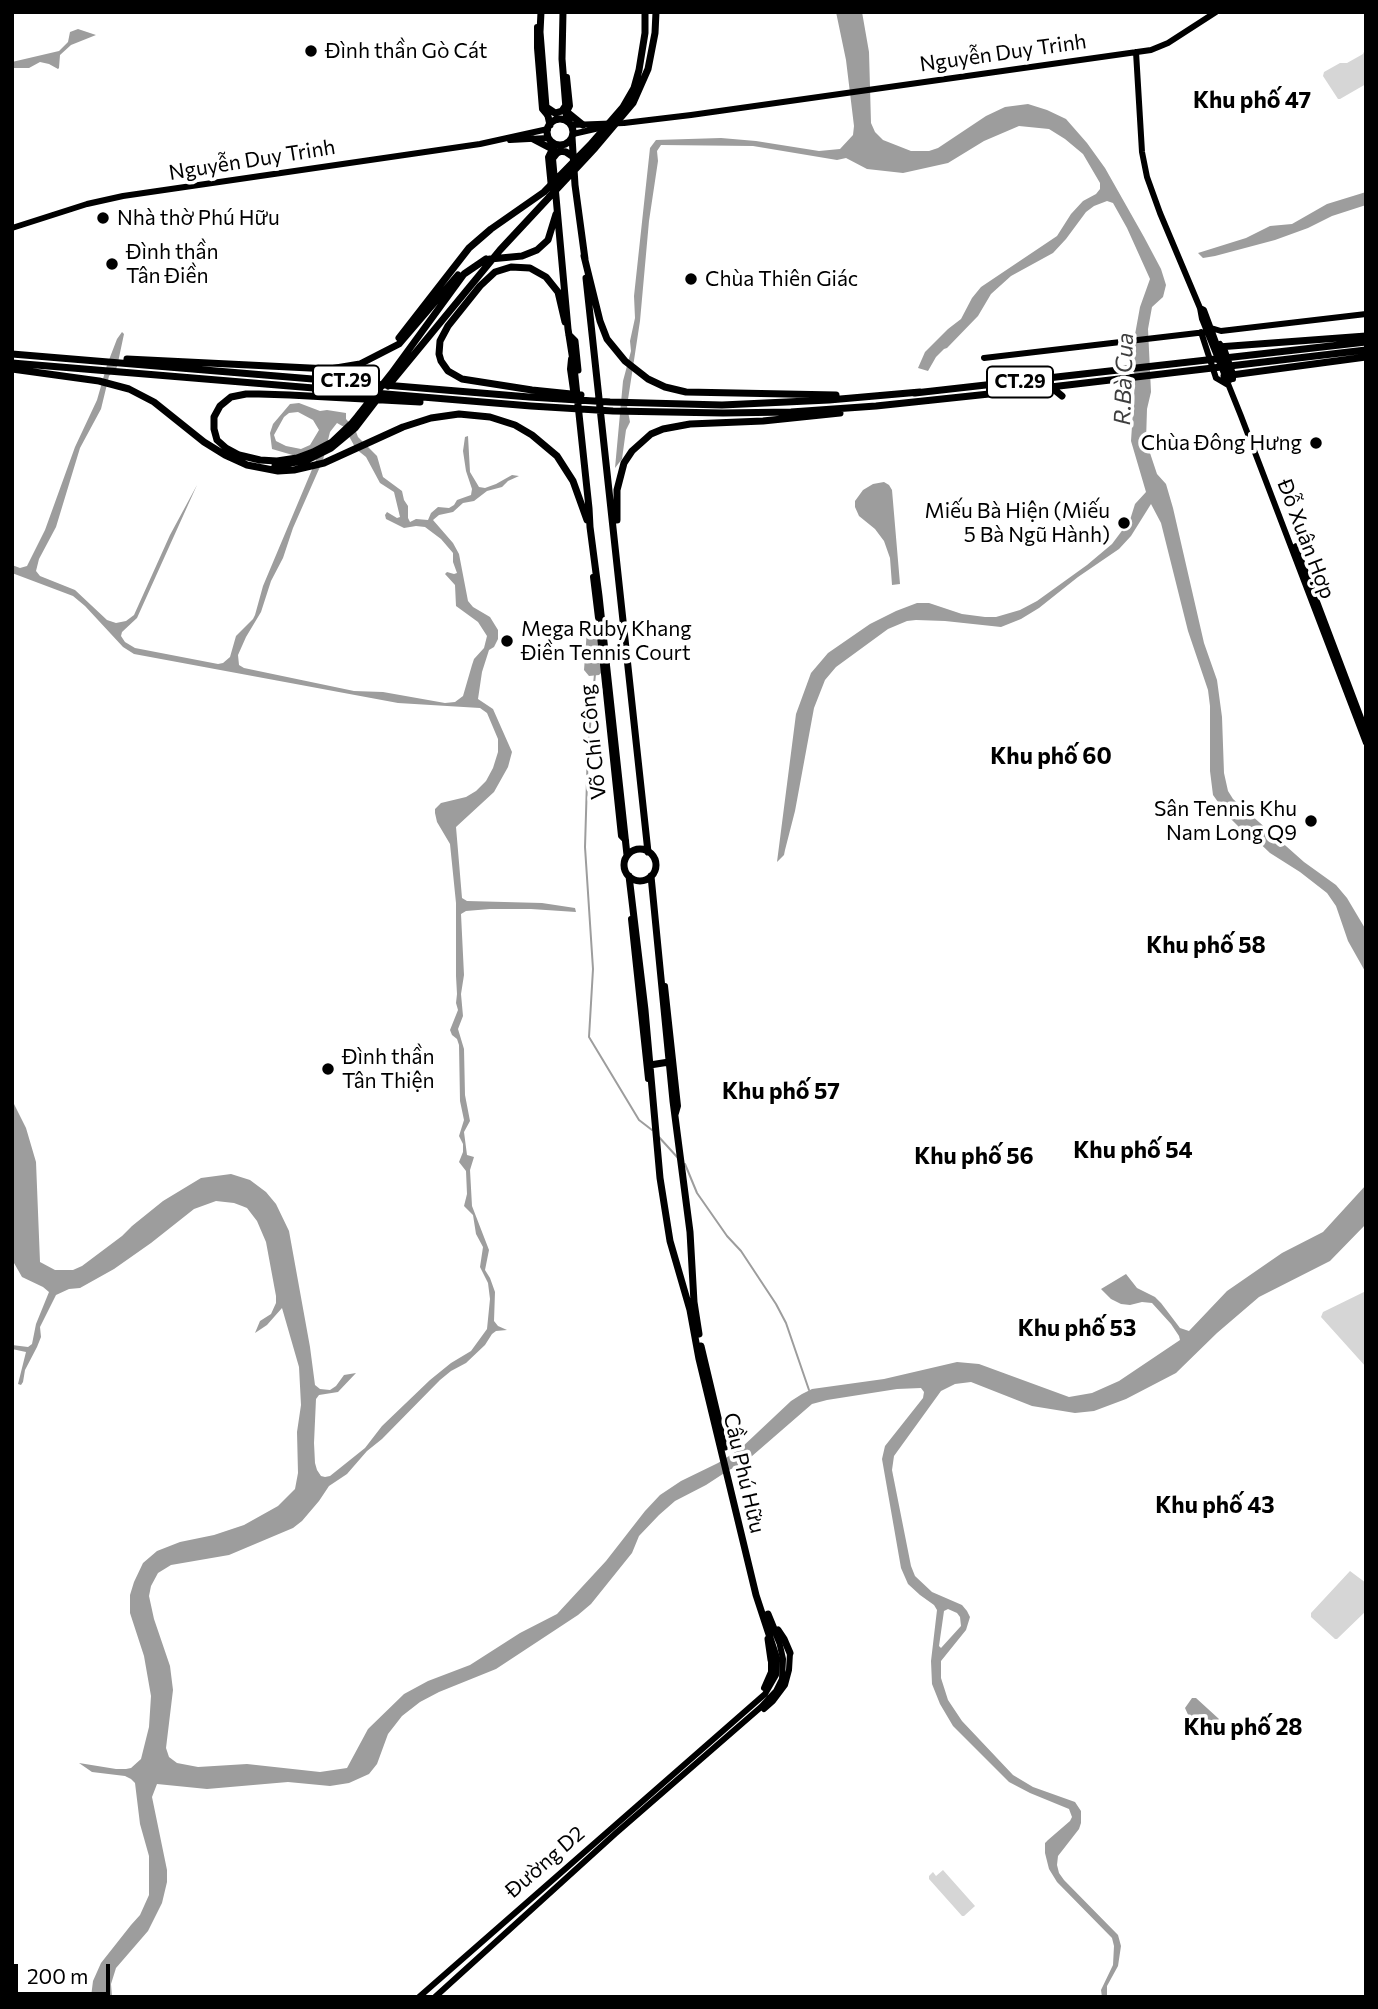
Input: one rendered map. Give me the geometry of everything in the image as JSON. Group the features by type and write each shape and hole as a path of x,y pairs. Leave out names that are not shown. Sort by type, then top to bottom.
{"highway":[{"path":"386,351 406,330 469,248 544,192 613,119 634,88 648,50 645,12"},
{"path":"247,465 278,466 307,460 320,455 354,425 520,227 623,117 641,89 656,12"},
{"path":"533,139 561,145 568,143 573,136 568,116 562,59 563,13"},
{"path":"539,16 551,143"},
{"path":"546,111 558,113 564,110 568,116 583,125"},
{"path":"549,127 568,116"},
{"name":"Võ Chí Công","path":"573,136 578,209 648,846"},
{"path":"551,143 572,152"},
{"name":"Võ Chí Công","path":"551,143 568,332 627,853"},
{"path":"553,159 561,151 572,152"},
{"path":"12,354 343,368 360,364 396,347 410,334 457,276 475,263 486,259 522,256 537,250 548,240 557,210"},
{"path":"584,256 607,339 636,372 656,383 686,392 883,395"},
{"path":"354,425 464,274 486,259"},
{"path":"568,332 558,292 546,277 538,271 522,266 511,267 495,272 480,286 448,326 440,341 439,354 444,367 471,382 679,404"},
{"name":"Võ Chí Công","path":"568,332 575,341 581,388 591,486 588,499"},
{"path":"1213,338 1366,336"},
{"name":"CT.29","path":"12,354 529,397 679,404 723,409 1121,374 1318,351 1366,342"},
{"name":"CT.29","path":"1318,351 1366,350"},
{"path":"1229,379 1366,357"},
{"name":"CT.29","path":"12,363 613,411 723,409 791,412 874,408 1051,387 1121,374"},
{"path":"12,369 99,381 129,388 154,402 204,442 237,461 262,469 294,470 324,463 416,422 445,415 473,414 503,421 531,435 557,456 573,481 590,527"},
{"path":"1051,387 1062,396"},
{"path":"346,433 313,452 277,461 253,459 232,452 217,440 214,429 220,406 231,397 246,394 531,406"},
{"path":"621,603 617,490 624,463 650,434 690,424 764,421 874,408"},
{"path":"626,841 633,846 648,846 656,862 652,889 702,1358"},
{"path":"648,846 634,848 627,853 625,866 629,878 667,1224 702,1358"},
{"path":"629,878 643,880 652,877"},
{"path":"630,890 640,884 652,889"},
{"path":"650,1065 670,1062"},
{"name":"Cầu Phú Hữu","path":"702,1358 758,1594 767,1620"},
{"path":"767,1620 779,1641"},
{"path":"767,1620 785,1639 790,1653"},
{"path":"767,1620 774,1659"}],"main road":[{"name":"Nguyễn Duy Trinh","path":"624,123 1138,53 1168,44 1216,12"},
{"name":"Đỗ Xuân Hợp","path":"1138,53 1142,151 1146,170 1202,319 1213,338"},
{"path":"568,116 583,125 624,123"},
{"path":"573,136 624,123"},
{"name":"Nguyễn Duy Trinh","path":"501,141 549,127"},
{"name":"Nguyễn Duy Trinh","path":"12,228 87,204 123,196 501,141 533,139 551,143"},
{"name":"Võ Chí Công","path":"551,143 548,157 551,190 556,198"},
{"name":"Võ Chí Công","path":"587,290 591,304 606,441 611,512"},
{"name":"Đỗ Xuân Hợp","path":"1200,308 1204,310 1366,743"},
{"path":"984,358 1158,338 1213,338 1221,331 1366,314"},
{"path":"1213,338 1229,379"},
{"name":"Võ Chí Công","path":"571,357 570,369 590,527"},
{"name":"Đỗ Xuân Hợp","path":"1335,658 1366,731"},
{"path":"652,889 656,894 678,1106 676,1113"},
{"path":"630,890 628,895 632,936 650,1083"},
{"name":"Đường D2","path":"436,1997 585,1865 602,1841 617,1833 761,1707 782,1679 784,1668 779,1641"},
{"name":"Đường D2","path":"701,1761 708,1758 773,1701 785,1685 790,1653"},
{"name":"Đường D2","path":"419,1997 602,1841 704,1745 765,1694 776,1675 774,1659"},
{"path":"688,1760 694,1767"}],"shaded area":[{"path":"836,12 862,12 869,52 871,123 883,140 911,151 929,151 1005,107 1028,104 1047,110 1066,119 1087,143 1105,168 1144,237 1161,269 1166,285 1163,297 1152,307 1148,329 1151,392 1147,409 1146,441 1157,474 1166,484 1204,643 1217,680 1222,717 1224,773 1228,791 1233,799 1304,862 1336,885 1347,898 1366,930 1366,973 1348,941 1336,906 1327,893 1243,831 1213,795 1208,690 1188,631 1161,523 1151,504 1131,536 1119,549 1021,619 1001,627 945,621 907,621 888,629 836,667 825,680 814,708 795,811 784,855 777,862 796,714 811,673 828,653 870,624 917,603 929,603 962,614 985,617 996,617 1020,610 1037,601 1112,544 1130,520 1135,504 1146,492 1131,441 1135,381 1132,351 1140,307 1150,279 1113,203 1107,201 1086,212 1053,253 1011,276 991,294 978,316 936,357 928,371 918,368 925,352 961,319 981,287 1057,236 1071,214 1100,189 1100,183 1083,154 1065,139 1049,129 1019,126 984,141 948,163 903,173 867,169 846,158 837,160 753,146 661,145 657,151 640,321 627,406 630,422 626,430 622,459 615,468 623,381 631,351 630,341 635,318 634,296 650,148 656,140 721,138 819,151 840,149 853,135 854,126 846,60"},
{"path":"78,29 96,35 71,45 60,55 58,69 40,62 29,68 12,68 12,62 59,51 68,42 70,32"},
{"path":"1366,47 1366,84 1338,99 1323,76 1324,72 1363,54"},
{"path":"1366,192 1366,205 1275,240 1215,256 1203,258 1198,253 1246,238 1270,226 1292,224 1327,204"},
{"path":"122,332 124,334 117,367 109,376 101,409 80,448 56,527 39,559 36,571 40,576 75,590 107,620 116,623 126,621 134,615 170,535 197,485 137,618 122,632 121,636 125,642 135,648 218,664 230,657 236,636 255,615 263,586 316,460 315,457 296,456 272,449 270,433 273,424 290,404 299,403 320,411 346,413 346,419 358,437 377,456 383,477 402,491 410,522 416,519 428,520 438,507 449,508 457,500 471,495 463,451 465,437 468,436 470,472 479,487 496,484 512,475 519,476 433,520 459,554 468,601 490,617 498,630 498,639 489,650 482,672 478,699 493,709 512,752 508,767 494,792 456,827 462,898 467,901 542,903 575,908 576,912 490,909 466,911 461,914 463,1016 458,1029 464,1049 465,1095 470,1121 464,1132 467,1155 474,1157 470,1170 472,1206 489,1250 485,1270 495,1292 494,1321 507,1330 496,1331 466,1363 440,1380 347,1474 329,1486 302,1521 293,1528 229,1555 171,1565 158,1573 149,1596 170,1666 173,1690 166,1748 169,1757 177,1763 198,1767 247,1764 320,1772 347,1768 368,1729 404,1694 428,1681 470,1665 520,1633 557,1614 606,1561 660,1495 740,1449 802,1394 812,1389 884,1379 957,1362 979,1364 1069,1397 1092,1393 1119,1381 1180,1340 1171,1324 1152,1303 1121,1304 1101,1289 1126,1274 1137,1288 1161,1303 1180,1328 1189,1331 1227,1291 1282,1253 1323,1232 1366,1185 1366,1224 1330,1261 1259,1297 1176,1373 1126,1399 1094,1411 1075,1413 1032,1406 971,1382 955,1384 941,1391 894,1456 892,1470 915,1576 932,1592 962,1605 970,1617 966,1630 941,1661 941,1678 948,1700 962,1721 1013,1775 1033,1787 1075,1802 1081,1811 1079,1829 1058,1856 1057,1865 1064,1880 1118,1935 1121,1946 1118,1966 1107,1986 1107,1997 1102,1997 1101,1990 1113,1965 1112,1938 1057,1882 1049,1869 1045,1853 1045,1843 1070,1821 1072,1817 1069,1809 1009,1782 953,1726 932,1684 931,1661 937,1610 908,1584 901,1568 882,1459 885,1446 923,1398 924,1392 921,1388 897,1389 812,1404 744,1463 675,1501 659,1515 639,1536 632,1553 591,1604 578,1615 496,1669 439,1692 402,1716 388,1734 377,1764 369,1774 349,1783 330,1786 288,1782 207,1789 157,1784 152,1797 167,1870 162,1903 148,1931 116,1968 111,1984 112,1997 91,1997 93,1981 101,1963 140,1915 149,1895 149,1856 140,1824 135,1783 125,1776 92,1772 79,1763 126,1769 141,1759 149,1727 151,1696 144,1656 130,1613 130,1595 134,1582 143,1563 157,1551 244,1525 278,1506 295,1489 301,1405 299,1367 282,1308 267,1325 255,1333 260,1321 271,1314 276,1303 266,1242 257,1221 247,1208 216,1201 194,1209 114,1269 80,1288 69,1289 56,1295 40,1327 41,1337 25,1370 23,1382 18,1384 26,1352 12,1349 12,1345 28,1347 32,1344 36,1324 49,1292 22,1277 14,1263 12,1100 26,1128 36,1162 40,1262 55,1270 73,1270 82,1266 163,1201 201,1178 231,1174 250,1180 276,1204 289,1231 315,1385 320,1389 330,1390 344,1375 356,1373 338,1392 319,1395 316,1399 315,1463 321,1476 330,1476 365,1448 382,1426 430,1380 471,1351 487,1329 490,1299 488,1283 480,1267 483,1247 476,1234 473,1215 464,1206 467,1194 466,1171 459,1162 463,1144 459,1136 464,1120 460,1101 459,1045 450,1030 458,1010 456,903 450,844 437,822 435,809 441,803 466,797 486,781 498,752 498,739 487,713 480,708 398,703 134,654 123,647 73,596 12,573 12,565 20,568 27,566 45,530 75,447 97,400 117,339","holes":["298,412 313,420 319,430 310,445 301,449 276,441 274,435 284,417","337,423 344,427 356,449 366,457 380,483 394,492 400,517 387,512 386,519 404,528 425,527 453,553 457,573 445,574 455,585 456,606 478,622 487,636 484,648 474,659 463,696 455,702 445,703 383,692 354,691 239,665 238,655 261,612 271,581 323,460 330,432","948,1609 957,1613 961,1626 941,1648 939,1646 944,1611"]},
{"path":"884,482 892,490 900,584 892,585 890,558 884,541 875,529 859,516 855,507 855,501 863,490"},
{"path":"589,626 598,629 603,671 599,675 589,676 584,670"},
{"path":"1366,1291 1366,1367 1321,1317 1323,1312"},
{"path":"1350,1571 1366,1583 1366,1611 1335,1639 1311,1617 1311,1613"},
{"path":"1192,1698 1196,1698 1219,1719 1203,1737 1198,1736 1188,1726 1190,1719 1185,1708"},
{"path":"943,1870 975,1906 964,1916 929,1879 933,1872 936,1876"}],"waterway":[{"path":"595,674 588,747 585,847 593,969 589,1037 639,1120 652,1130"},
{"path":"658,1136 678,1158"},
{"path":"685,1164 697,1193 741,1251 776,1304 786,1323 809,1390"}],"place":[{"name":"Đình thần Gò Cát","path":"311,51"},
{"name":"Nhà thờ Phú Hữu","path":"103,218"},
{"name":"Đình thần Tân Điền","path":"112,264"},
{"name":"Chùa Thiên Giác","path":"691,279"},
{"name":"Chùa Đông Hưng","path":"1316,443"},
{"name":"Miếu Bà Hiện (Miếu 5 Bà Ngũ Hành)","path":"1124,523"},
{"name":"Mega Ruby Khang Điền Tennis Court","path":"507,641"},
{"name":"Sân Tennis Khu Nam Long Q9","path":"1311,821"},
{"name":"Đình thần Tân Thiện","path":"328,1069"}],"district":[{"name":"Khu phố 47","path":"1252,100"},
{"name":"Khu phố 60","path":"1051,756"},
{"name":"Khu phố 58","path":"1206,945"},
{"name":"Khu phố 57","path":"781,1091"},
{"name":"Khu phố 54","path":"1133,1150"},
{"name":"Khu phố 56","path":"974,1156"},
{"name":"Khu phố 53","path":"1077,1328"},
{"name":"Khu phố 43","path":"1215,1505"},
{"name":"Khu phố 28","path":"1243,1727"}],"water label":[{"name":"R.Bà Cua","path":"1124,379"}]}
